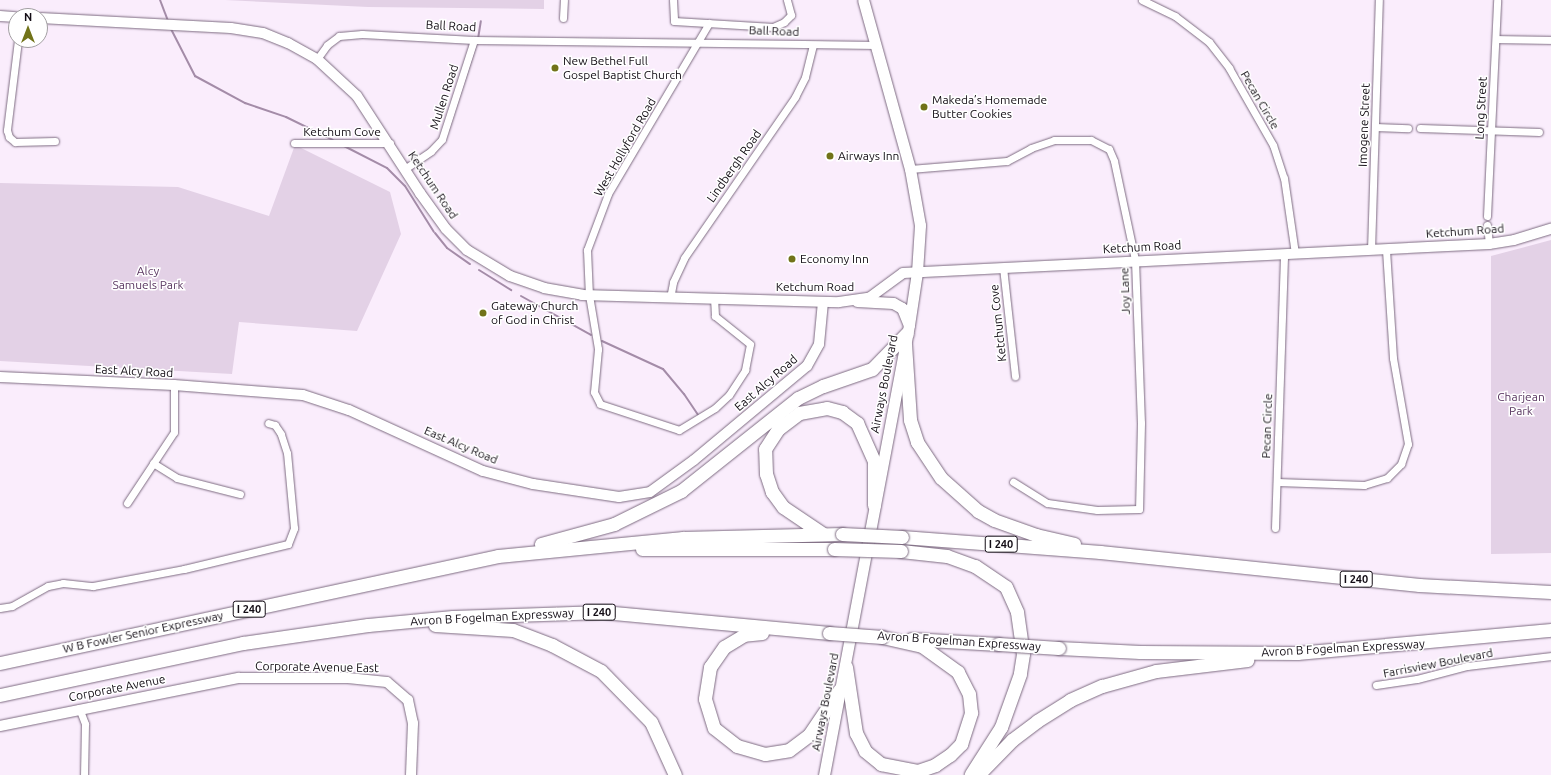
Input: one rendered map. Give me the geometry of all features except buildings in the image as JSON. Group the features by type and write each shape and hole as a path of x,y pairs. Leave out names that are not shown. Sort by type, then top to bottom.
{"highway":[{"path":"907,334 910,420 918,442 941,478 978,511 994,520 1036,535 1100,552"},
{"path":"498,556 614,524 681,491 798,398 823,386 872,369 907,334"},
{"path":"823,534 783,508 772,492 766,474 765,449 778,429 799,413 827,408 842,412 857,423 874,461 874,505"},
{"name":"I 240","path":"498,556 683,538 842,534 1100,552 1419,585 1551,592"},
{"path":"585,547 638,549 834,549 901,551 947,556 976,566 1006,588 1017,612 1023,654 1018,680 1001,727 970,775"},
{"name":"W B Fowler Senior Expressway","path":"0,663 498,556"},
{"name":"Avron B Fogelman Expressway","path":"368,625 453,617 603,612 803,631 1059,648 1140,652 1298,653 1551,630"},
{"path":"368,625 449,626 513,630 552,645 601,671 651,722 675,775"},
{"name":"I 240","path":"0,695 243,643 368,625"},
{"path":"803,631 744,635 724,647 710,667 707,682 705,699 714,728 737,746 765,754 789,750 810,735 840,689"},
{"path":"846,667 856,733 865,751 881,764 918,771 935,765 950,756 961,744 971,713 969,694 958,672 922,646 882,637"},
{"path":"978,775 1012,740 1037,721 1070,700 1102,686 1156,671 1298,653"}],"main road":[{"name":"Airways Boulevard","path":"824,774 840,689 846,667 917,272 919,213 910,169 864,0"},
{"path":"48,18 231,28 263,33 317,59"},
{"name":"Ketchum Road","path":"317,59 357,96 390,143 420,193 446,229 467,250 510,276 544,288 589,295 823,302 857,301 869,298 903,273 1135,260 1489,244 1514,240 1551,229"},
{"path":"857,301 893,303 902,308 907,334"},
{"name":"East Alcy Road","path":"0,377 174,385 303,396 350,410 482,471 533,484 619,497 650,492 694,460 807,366 818,344 823,302"},
{"name":"Corporate Avenue","path":"0,726 80,708 239,678"},
{"name":"Corporate Avenue East","path":"239,678 348,678 387,682 408,700 414,724 410,775"}],"street":[{"path":"563,18 564,0"},
{"path":"673,0 674,21 773,27 784,22 791,15 787,0"},
{"name":"Pecan Circle","path":"1142,0 1175,16 1209,42 1229,68 1273,145 1284,178 1295,253"},
{"name":"Imogene Street","path":"1371,250 1379,0"},
{"name":"Long Street","path":"1487,216 1497,0"},
{"name":"West Hollyford Road","path":"709,23 700,42 608,194 587,250 589,295 598,349 594,382 596,399 608,408 679,430 715,408 739,384 749,356 750,344 715,316 714,299"},
{"name":"Ball Road","path":"317,59 328,45 339,36 362,34 477,40 700,42 813,46 877,45"},
{"path":"1496,39 1551,40"},
{"name":"Mullen Road","path":"406,168 430,151 442,139 477,40"},
{"name":"Lindbergh Road","path":"670,298 673,282 684,258 795,97 805,77 813,46"},
{"path":"17,48 7,130 9,138 15,142 55,141"},
{"path":"1375,127 1408,128"},
{"path":"1420,128 1539,132"},
{"name":"Joy Lane","path":"910,169 1007,162 1031,148 1054,140 1092,140 1109,149 1114,161 1135,260 1141,423 1139,509 1097,510 1047,503 1013,482"},
{"name":"Ketchum Cove","path":"294,142 390,143"},
{"path":"1487,225 1489,244"},
{"path":"1277,482 1364,485 1387,478 1401,464 1408,444 1393,358 1386,249"},
{"name":"Pecan Circle","path":"1276,528 1284,253"},
{"name":"Ketchum Cove","path":"1003,267 1015,376"},
{"path":"127,503 174,432 174,385"},
{"path":"0,608 12,606 48,586 63,583 93,586 184,569 288,544 294,528 287,453 281,434 275,425 268,423"},
{"path":"153,463 177,478 240,494"},
{"name":"Farrisview Boulevard","path":"1376,686 1418,679 1467,666 1551,656"},
{"path":"80,708 85,724 84,775"}],"green space":[{"path":"225,0 544,0 544,9 368,7"},
{"name":"Alcy Samuels Park","path":"295,145 390,192 401,234 357,331 239,322 232,374 0,361 0,183 178,187 269,216"},
{"name":"Charjean Park","path":"1551,240 1551,553 1491,554 1491,256"}],"waterway":[{"path":"160,0 168,21"},
{"path":"478,39 481,21"},
{"path":"171,29 195,76 245,103 286,117 333,140"},
{"path":"448,131 476,45"},
{"path":"344,146 387,168 405,186 434,232"},
{"path":"435,233 447,248 470,264"},
{"path":"479,270 511,290"},
{"path":"521,296 591,335"},
{"path":"602,341 663,369 684,394 698,415"}],"place":[{"name":"New Bethel Full Gospel Baptist Church","path":"555,68"},
{"name":"Makeda’s Homemade Butter Cookies","path":"924,107"},
{"name":"Airways Inn","path":"830,156"},
{"name":"Economy Inn","path":"792,259"},
{"name":"Gateway Church of God in Christ","path":"483,313"}]}
